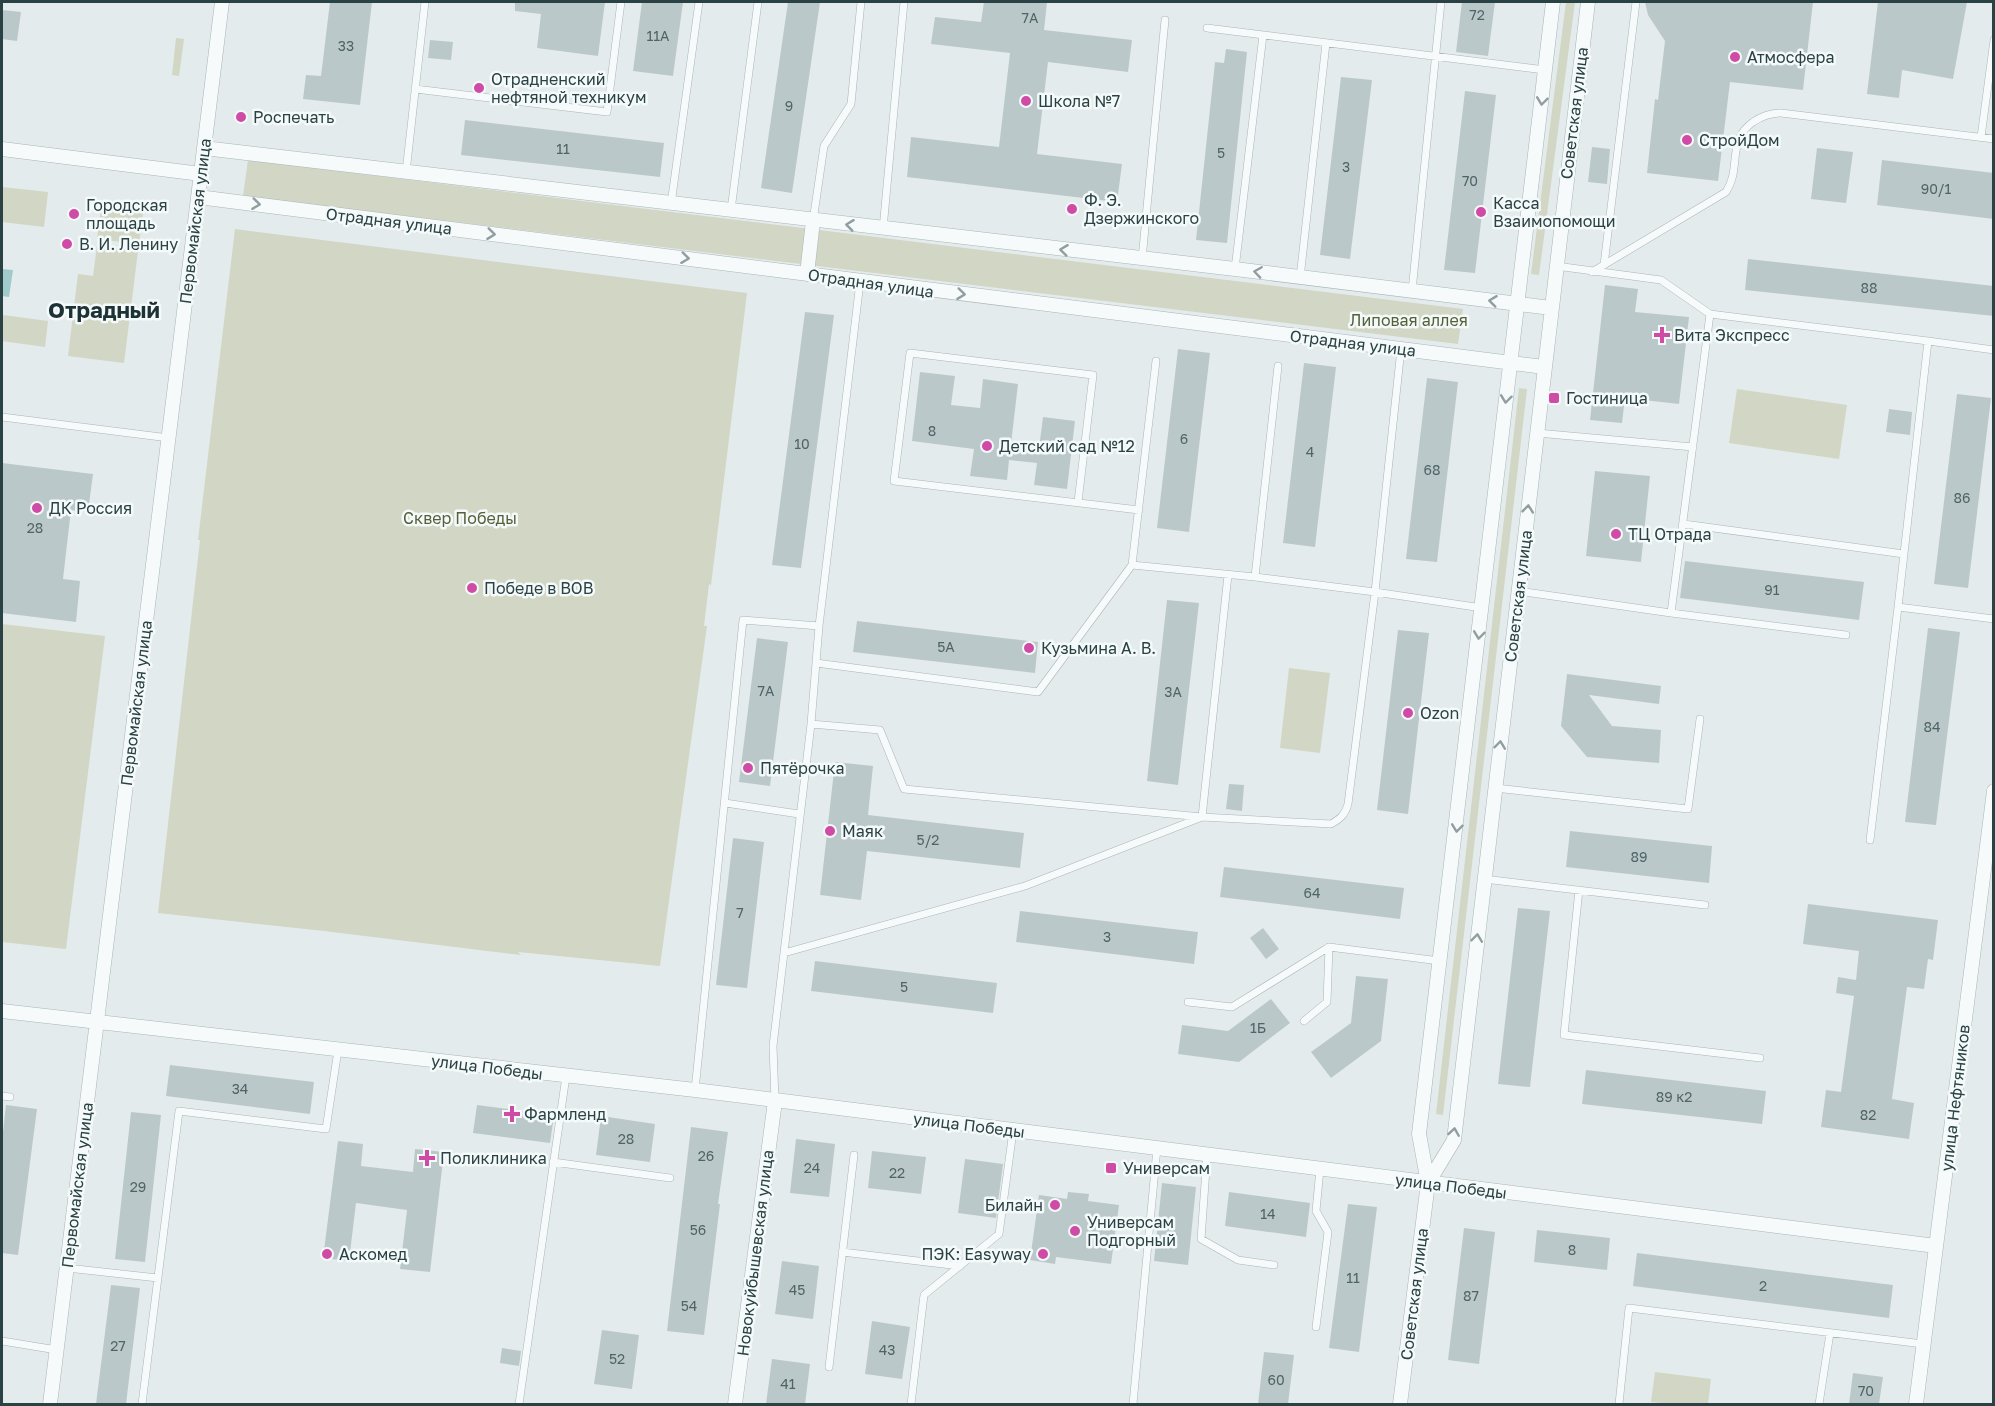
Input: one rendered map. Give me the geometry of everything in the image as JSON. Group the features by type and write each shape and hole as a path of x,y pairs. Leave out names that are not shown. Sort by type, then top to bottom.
{"street":[{"name":"Первомайская улица","path":"50,1404 222,2"},
{"name":"Советская улица","path":"1400,1404 1428,1183 1419,1134 1553,2"},
{"name":"Советская улица","path":"1428,1183 1454,1140 1588,2"},
{"path":"204,148 1551,308"},
{"path":"2,149 201,174"},
{"name":"Отрадная улица","path":"198,197 1544,367"},
{"path":"807,274 813,220"},
{"name":"улица Нефтяников","path":"1916,1404 1994,791"},
{"name":"улица Победы","path":"2,1011 695,1090 1936,1246"},
{"name":"Новокуйбышевская улица","path":"735,1404 775,1101"}],"lane":[{"path":"406,172 425,2"},
{"path":"415,89 607,112 621,2"},
{"path":"671,204 699,2"},
{"path":"731,211 758,2"},
{"path":"813,220 824,146 850,104 861,2"},
{"path":"883,229 904,2"},
{"path":"1412,291 1441,2"},
{"path":"1604,264 1636,2"},
{"path":"1142,260 1165,20"},
{"path":"1207,28 1545,70"},
{"path":"1235,269 1263,35"},
{"path":"1981,137 1994,39"},
{"path":"1300,278 1326,43"},
{"path":"1592,272 1726,192 1732,183 1737,142 1741,133 1747,126 1764,116 1780,113 1994,139"},
{"path":"1556,267 1661,280 1710,314 1994,350"},
{"path":"775,1101 773,1046 811,724 819,626 860,282"},
{"path":"1671,613 1710,314"},
{"path":"1870,840 1928,341"},
{"path":"811,724 880,730 904,789 1202,817 1330,824 1339,820 1346,813 1348,804 1375,592 1401,349"},
{"path":"1078,502 1093,375 910,353 894,481 1138,510"},
{"path":"816,663 1038,692 1132,565 1156,361"},
{"path":"1255,577 1278,366"},
{"path":"2,417 169,438"},
{"path":"1537,433 1693,447"},
{"path":"1684,524 1904,554"},
{"path":"1132,565 1255,577 1482,608"},
{"path":"1202,817 1228,575"},
{"path":"1518,591 1846,635"},
{"path":"1898,607 1994,619"},
{"path":"695,1090 743,620 819,626"},
{"path":"1495,788 1689,808 1700,719"},
{"path":"725,803 799,814"},
{"path":"784,953 1025,886 1202,817"},
{"path":"1485,879 1705,906"},
{"path":"1579,890 1564,1035 1760,1058"},
{"path":"1304,1020 1327,1002 1329,947"},
{"path":"1188,1002 1232,1007 1329,947 1440,961"},
{"path":"142,1404 179,1111 326,1129 338,1050"},
{"path":"519,1404 566,1076"},
{"path":"2,1096 10,1097"},
{"path":"911,1404 924,1295 999,1234 1013,1131"},
{"path":"1132,1404 1157,1148"},
{"path":"829,1367 854,1155"},
{"path":"1208,1155 1201,1239 1238,1260 1274,1265"},
{"path":"553,1162 670,1178"},
{"path":"1316,1327 1328,1232 1316,1210 1320,1169"},
{"path":"842,1252 960,1266"},
{"path":"67,1268 158,1278"},
{"path":"1618,1404 1629,1308 1923,1344"},
{"path":"1819,1404 1830,1333"},
{"path":"2,1341 57,1350"}],"green space":[{"path":"1566,2 1575,2 1539,275 1531,274"},
{"path":"176,38 184,39 179,76 172,75"},
{"name":"Липовая аллея","path":"248,160 1463,309 1458,344 243,196"},
{"path":"2,187 48,192 44,227 2,222"},
{"path":"102,200 144,205 139,244 97,239"},
{"name":"Сквер Победы","path":"235,229 747,293 711,585 709,584 704,626 707,626 660,966 518,952 521,955 158,913 200,540 198,540"},
{"path":"97,246 138,251 124,363 68,356 78,274 93,276"},
{"path":"3,315 48,321 45,347 2,341"},
{"path":"1519,388 1527,389 1443,1115 1436,1114"},
{"path":"1737,389 1847,405 1839,459 1729,443"},
{"path":"2,624 105,636 66,949 2,942"},
{"path":"1289,668 1330,673 1320,753 1280,748"},
{"path":"1655,1372 1711,1379 1708,1404 1651,1402"}],"water":[{"path":"2,269 13,270 9,297 2,296"}],"building":[{"path":"330,2 372,2 360,105 303,99 306,75 321,76"},
{"path":"515,2 605,2 598,56 537,48 541,14 515,11"},
{"path":"642,2 683,2 673,76 633,71"},
{"path":"788,2 820,2 792,193 761,188"},
{"path":"984,2 1047,2 1044,30 1132,40 1128,72 1048,62 1037,154 1122,164 1117,202 907,177 911,137 999,147 1010,53 931,44 935,17 981,22"},
{"path":"1462,2 1495,2 1488,56 1456,52"},
{"name":"Атмосфера","path":"1645,2 1813,2 1803,90 1730,82 1718,181 1647,173 1655,99 1658,100 1665,41 1648,15"},
{"path":"1878,2 1967,2 1953,79 1902,70 1899,98 1867,94"},
{"path":"2,10 21,12 17,41 2,39"},
{"path":"430,40 453,42 451,60 428,58"},
{"path":"1226,49 1247,52 1227,243 1196,240 1215,62 1224,63"},
{"path":"1341,77 1372,80 1350,259 1320,255"},
{"path":"1465,91 1496,95 1475,273 1444,270"},
{"path":"465,120 664,143 660,177 461,155"},
{"path":"1592,147 1610,149 1607,184 1588,182"},
{"path":"1817,148 1853,152 1846,203 1811,199"},
{"path":"1882,160 1994,173 1994,219 1877,205"},
{"path":"1748,259 1994,286 1994,316 1745,290"},
{"path":"1605,285 1638,289 1635,312 1689,317 1679,404 1625,398 1622,423 1590,420"},
{"path":"805,312 834,315 801,568 772,565"},
{"path":"1178,349 1210,353 1189,532 1157,528"},
{"path":"1304,363 1336,367 1315,547 1283,543"},
{"path":"920,372 955,376 951,405 980,408 983,379 1018,384 1011,444 1039,448 1043,417 1075,421 1067,489 1034,485 1037,463 1009,460 1007,480 970,476 974,449 912,441"},
{"path":"1427,378 1458,382 1437,562 1406,559"},
{"path":"1957,394 1991,398 1968,588 1934,584"},
{"path":"1889,409 1912,412 1910,435 1886,432"},
{"path":"2,463 93,474 88,512 71,510 63,579 80,581 76,622 2,613"},
{"name":"ТЦ Отрада","path":"1595,471 1650,476 1641,562 1586,556"},
{"path":"1685,561 1864,582 1859,620 1680,598"},
{"path":"1167,600 1199,603 1178,785 1147,781"},
{"path":"857,621 1038,642 1035,673 853,652"},
{"path":"1928,628 1960,632 1936,825 1905,822"},
{"path":"1398,630 1429,633 1408,814 1377,810"},
{"path":"757,638 788,642 770,786 739,782"},
{"path":"1567,674 1661,686 1659,704 1589,695 1612,726 1661,730 1659,763 1587,757 1561,726"},
{"path":"835,762 873,766 868,815 1024,833 1020,868 867,851 861,900 820,895"},
{"path":"1229,784 1244,785 1242,811 1226,809"},
{"path":"1570,831 1712,846 1709,883 1566,867"},
{"path":"733,838 764,842 747,988 716,985"},
{"path":"1224,867 1404,888 1400,919 1220,897"},
{"path":"1808,904 1938,920 1933,960 1928,959 1924,989 1907,987 1892,1099 1914,1103 1909,1139 1821,1127 1826,1090 1841,1092 1854,996 1836,993 1838,977 1856,980 1859,951 1803,944"},
{"path":"1518,908 1550,911 1530,1087 1498,1084"},
{"path":"1020,911 1198,932 1194,964 1016,942"},
{"path":"1263,928 1279,949 1266,959 1250,938"},
{"path":"815,961 997,983 993,1013 811,991"},
{"path":"1356,976 1388,979 1381,1041 1331,1078 1311,1052 1351,1023"},
{"path":"1271,999 1290,1023 1239,1062 1178,1054 1182,1025 1228,1031"},
{"path":"170,1065 314,1082 310,1114 166,1096"},
{"path":"1586,1070 1766,1091 1762,1124 1582,1104"},
{"path":"6,1105 37,1109 18,1255 2,1253 2,1141"},
{"path":"477,1105 554,1115 550,1143 473,1133"},
{"path":"131,1112 161,1115 145,1262 115,1259"},
{"path":"601,1116 655,1124 650,1162 596,1155"},
{"path":"691,1127 728,1132 704,1335 667,1331"},
{"path":"796,1139 835,1144 829,1197 790,1193"},
{"path":"338,1141 363,1144 361,1166 413,1172 415,1149 444,1152 430,1272 400,1269 407,1210 356,1203 349,1261 323,1258"},
{"path":"872,1151 926,1157 921,1194 868,1188"},
{"path":"965,1159 1003,1164 996,1218 958,1213"},
{"path":"1162,1183 1196,1187 1188,1265 1154,1261"},
{"name":"Универсам Подгорный","path":"1068,1192 1089,1194 1088,1201 1119,1205 1111,1264 1056,1257 1055,1264 1030,1260 1039,1195 1067,1199"},
{"path":"1229,1192 1310,1203 1306,1237 1225,1226"},
{"path":"1348,1204 1377,1207 1359,1352 1329,1348"},
{"path":"1464,1228 1495,1232 1479,1364 1448,1360"},
{"path":"1537,1230 1610,1238 1607,1270 1534,1262"},
{"path":"1637,1253 1893,1285 1889,1318 1633,1286"},
{"path":"782,1261 819,1266 813,1319 775,1314"},
{"path":"111,1285 140,1288 126,1404 96,1404"},
{"path":"872,1321 910,1327 902,1379 865,1374"},
{"path":"602,1330 639,1335 632,1389 594,1384"},
{"path":"502,1348 521,1351 519,1366 500,1363"},
{"path":"1264,1352 1294,1355 1288,1404 1258,1404"},
{"path":"772,1359 810,1364 805,1404 766,1404"},
{"path":"1853,1373 1883,1377 1879,1404 1849,1404"}],"place":[{"name":"Атмосфера","path":"1735,57"},
{"name":"Отрадненский нефтяной техникум","path":"479,88"},
{"name":"Школа №7","path":"1026,101"},
{"name":"Роспечать","path":"241,117"},
{"name":"СтройДом","path":"1687,140"},
{"name":"Ф. Э. Дзержинского","path":"1072,209"},
{"name":"Касса Взаимопомощи","path":"1481,212"},
{"name":"Городская площадь","path":"74,214"},
{"name":"В. И. Ленину","path":"67,244"},
{"name":"Вита Экспресс","path":"1662,335"},
{"name":"Гостиница","path":"1554,398"},
{"name":"Детский сад №12","path":"987,446"},
{"name":"ДК Россия","path":"37,508"},
{"name":"ТЦ Отрада","path":"1616,534"},
{"name":"Победе в ВОВ","path":"472,588"},
{"name":"Кузьмина А. В.","path":"1029,648"},
{"name":"Ozon","path":"1408,713"},
{"name":"Пятёрочка","path":"748,768"},
{"name":"Маяк","path":"830,831"},
{"name":"Фармленд","path":"512,1114"},
{"name":"Поликлиника","path":"427,1158"},
{"name":"Универсам","path":"1111,1168"},
{"name":"Билайн","path":"1055,1205"},
{"name":"Универсам Подгорный","path":"1075,1231"},
{"name":"Аскомед","path":"327,1254"},
{"name":"ПЭК: Easyway","path":"1043,1254"}],"district":[{"name":"Отрадный","path":"104,310"}]}
